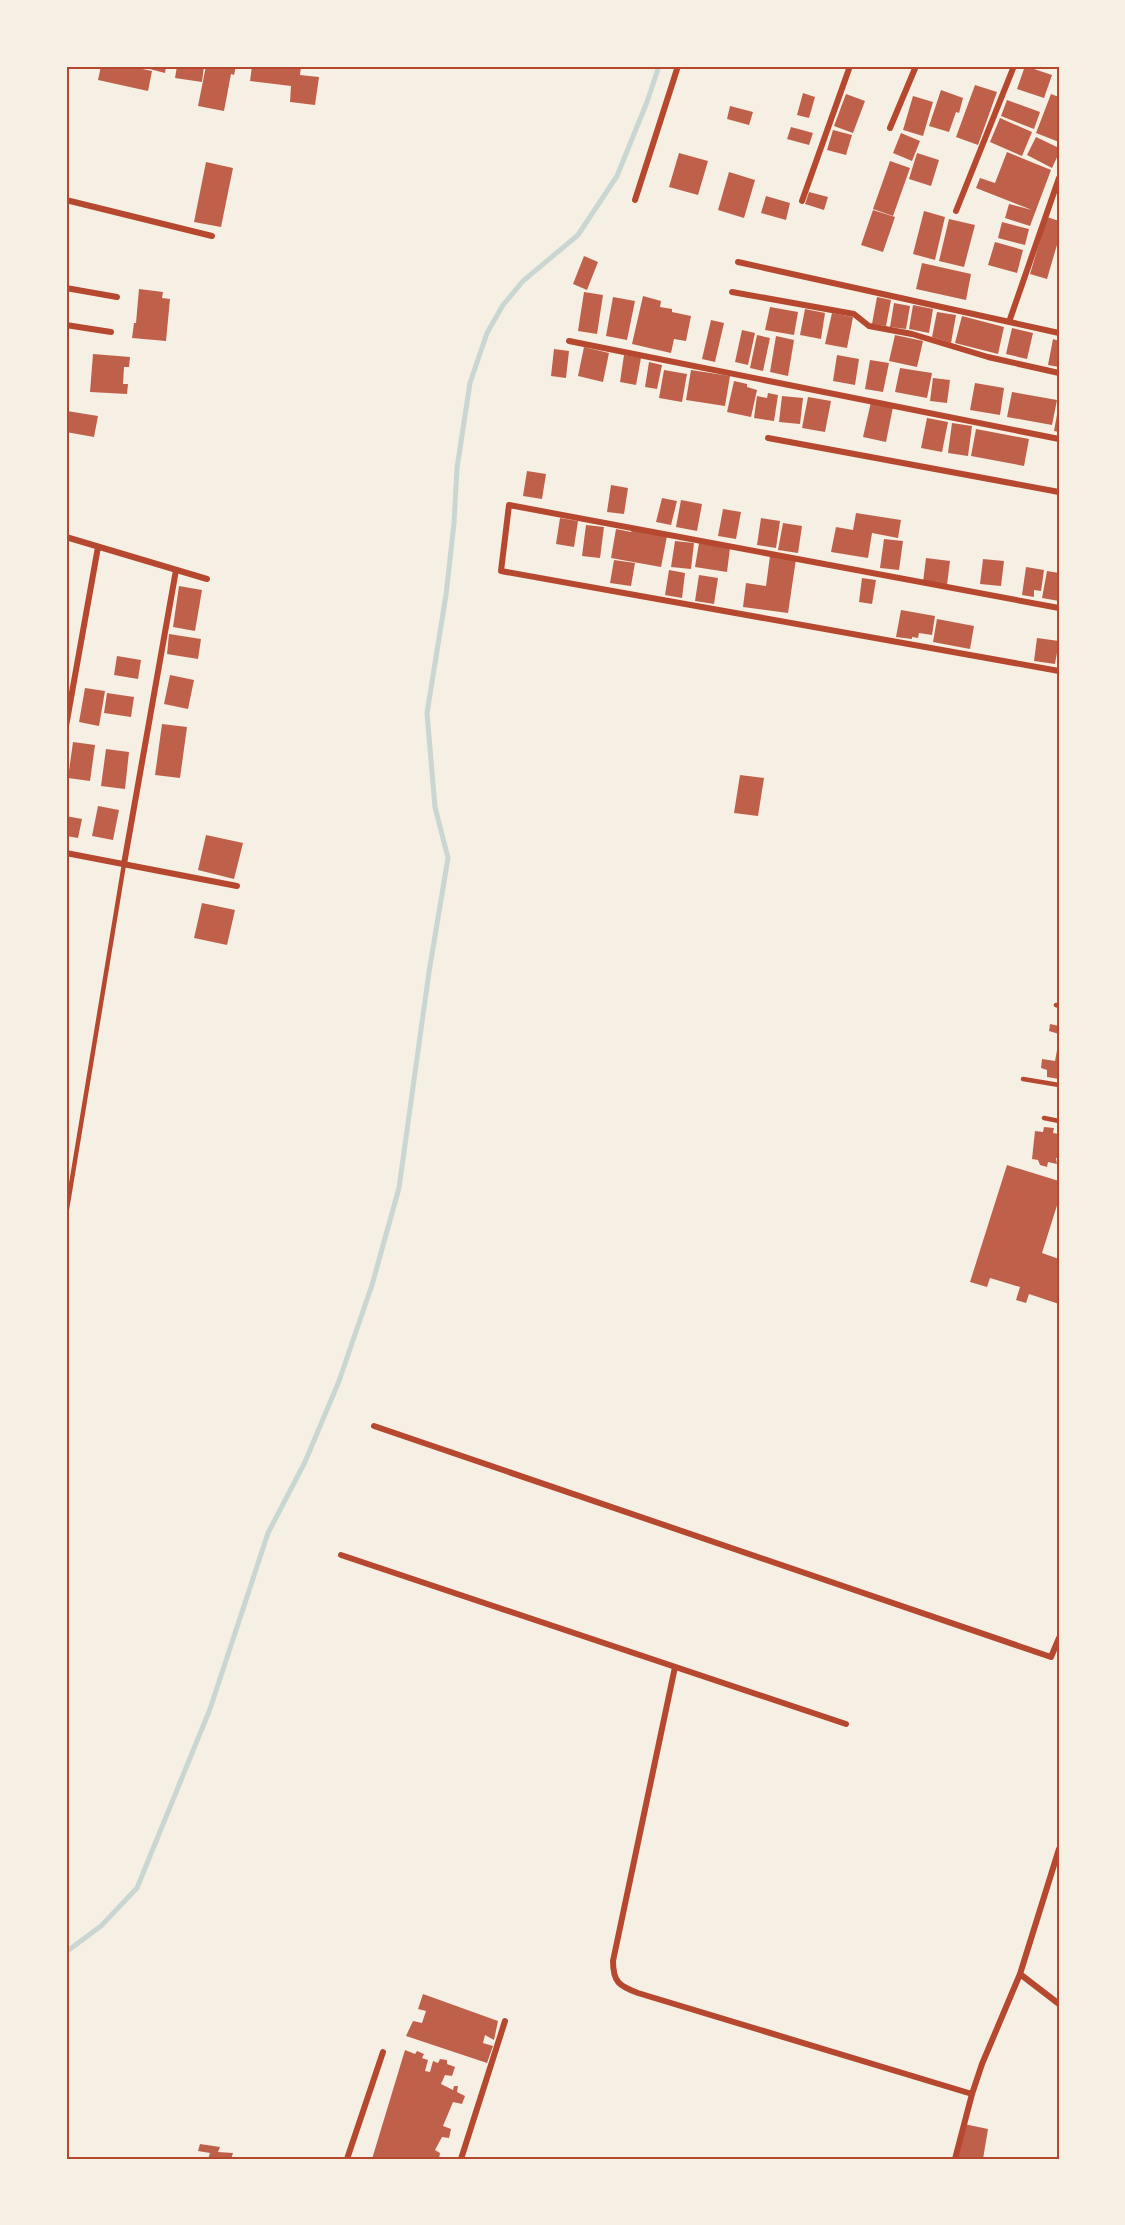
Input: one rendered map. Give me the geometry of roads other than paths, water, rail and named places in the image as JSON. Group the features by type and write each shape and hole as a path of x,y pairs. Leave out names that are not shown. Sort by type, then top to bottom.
{"street":[{"path":"636,200 678,66"},
{"path":"802,201 850,66"},
{"path":"890,128 916,66"},
{"path":"956,211 1014,66"},
{"path":"1009,322 1059,178"},
{"path":"66,200 212,236"},
{"path":"738,262 1059,333"},
{"path":"66,288 117,297"},
{"path":"732,292 854,314 868,326 912,334 988,357 1059,373"},
{"path":"66,325 111,332"},
{"path":"568,341 1059,439"},
{"path":"768,438 1059,492"},
{"path":"1059,608 509,506 501,571 1059,671"},
{"path":"66,537 207,579"},
{"path":"66,726 98,547"},
{"path":"124,864 176,570"},
{"path":"66,852 237,886"},
{"path":"374,1426 1052,1657 1059,1638"},
{"path":"341,1555 846,1725"},
{"path":"675,1667 613,1961 613,1976 623,1987 638,1993 972,2094"},
{"path":"955,2159 982,2064 1020,1974 1059,1849"},
{"path":"1020,1974 1059,2004"},
{"path":"461,2159 505,2021"},
{"path":"347,2159 383,2052"}],"lane":[{"path":"66,1215 124,864"},
{"path":"1023,1079 1059,1085"},
{"path":"1044,1118 1059,1121"}],"waterway":[{"path":"66,1952 101,1926 137,1888 210,1709 268,1533 305,1462 339,1381 372,1285 399,1188 429,972 448,858 435,807 427,713 446,595 457,468 470,383 487,333 503,305 523,281 578,235 617,176 659,66"}]}
